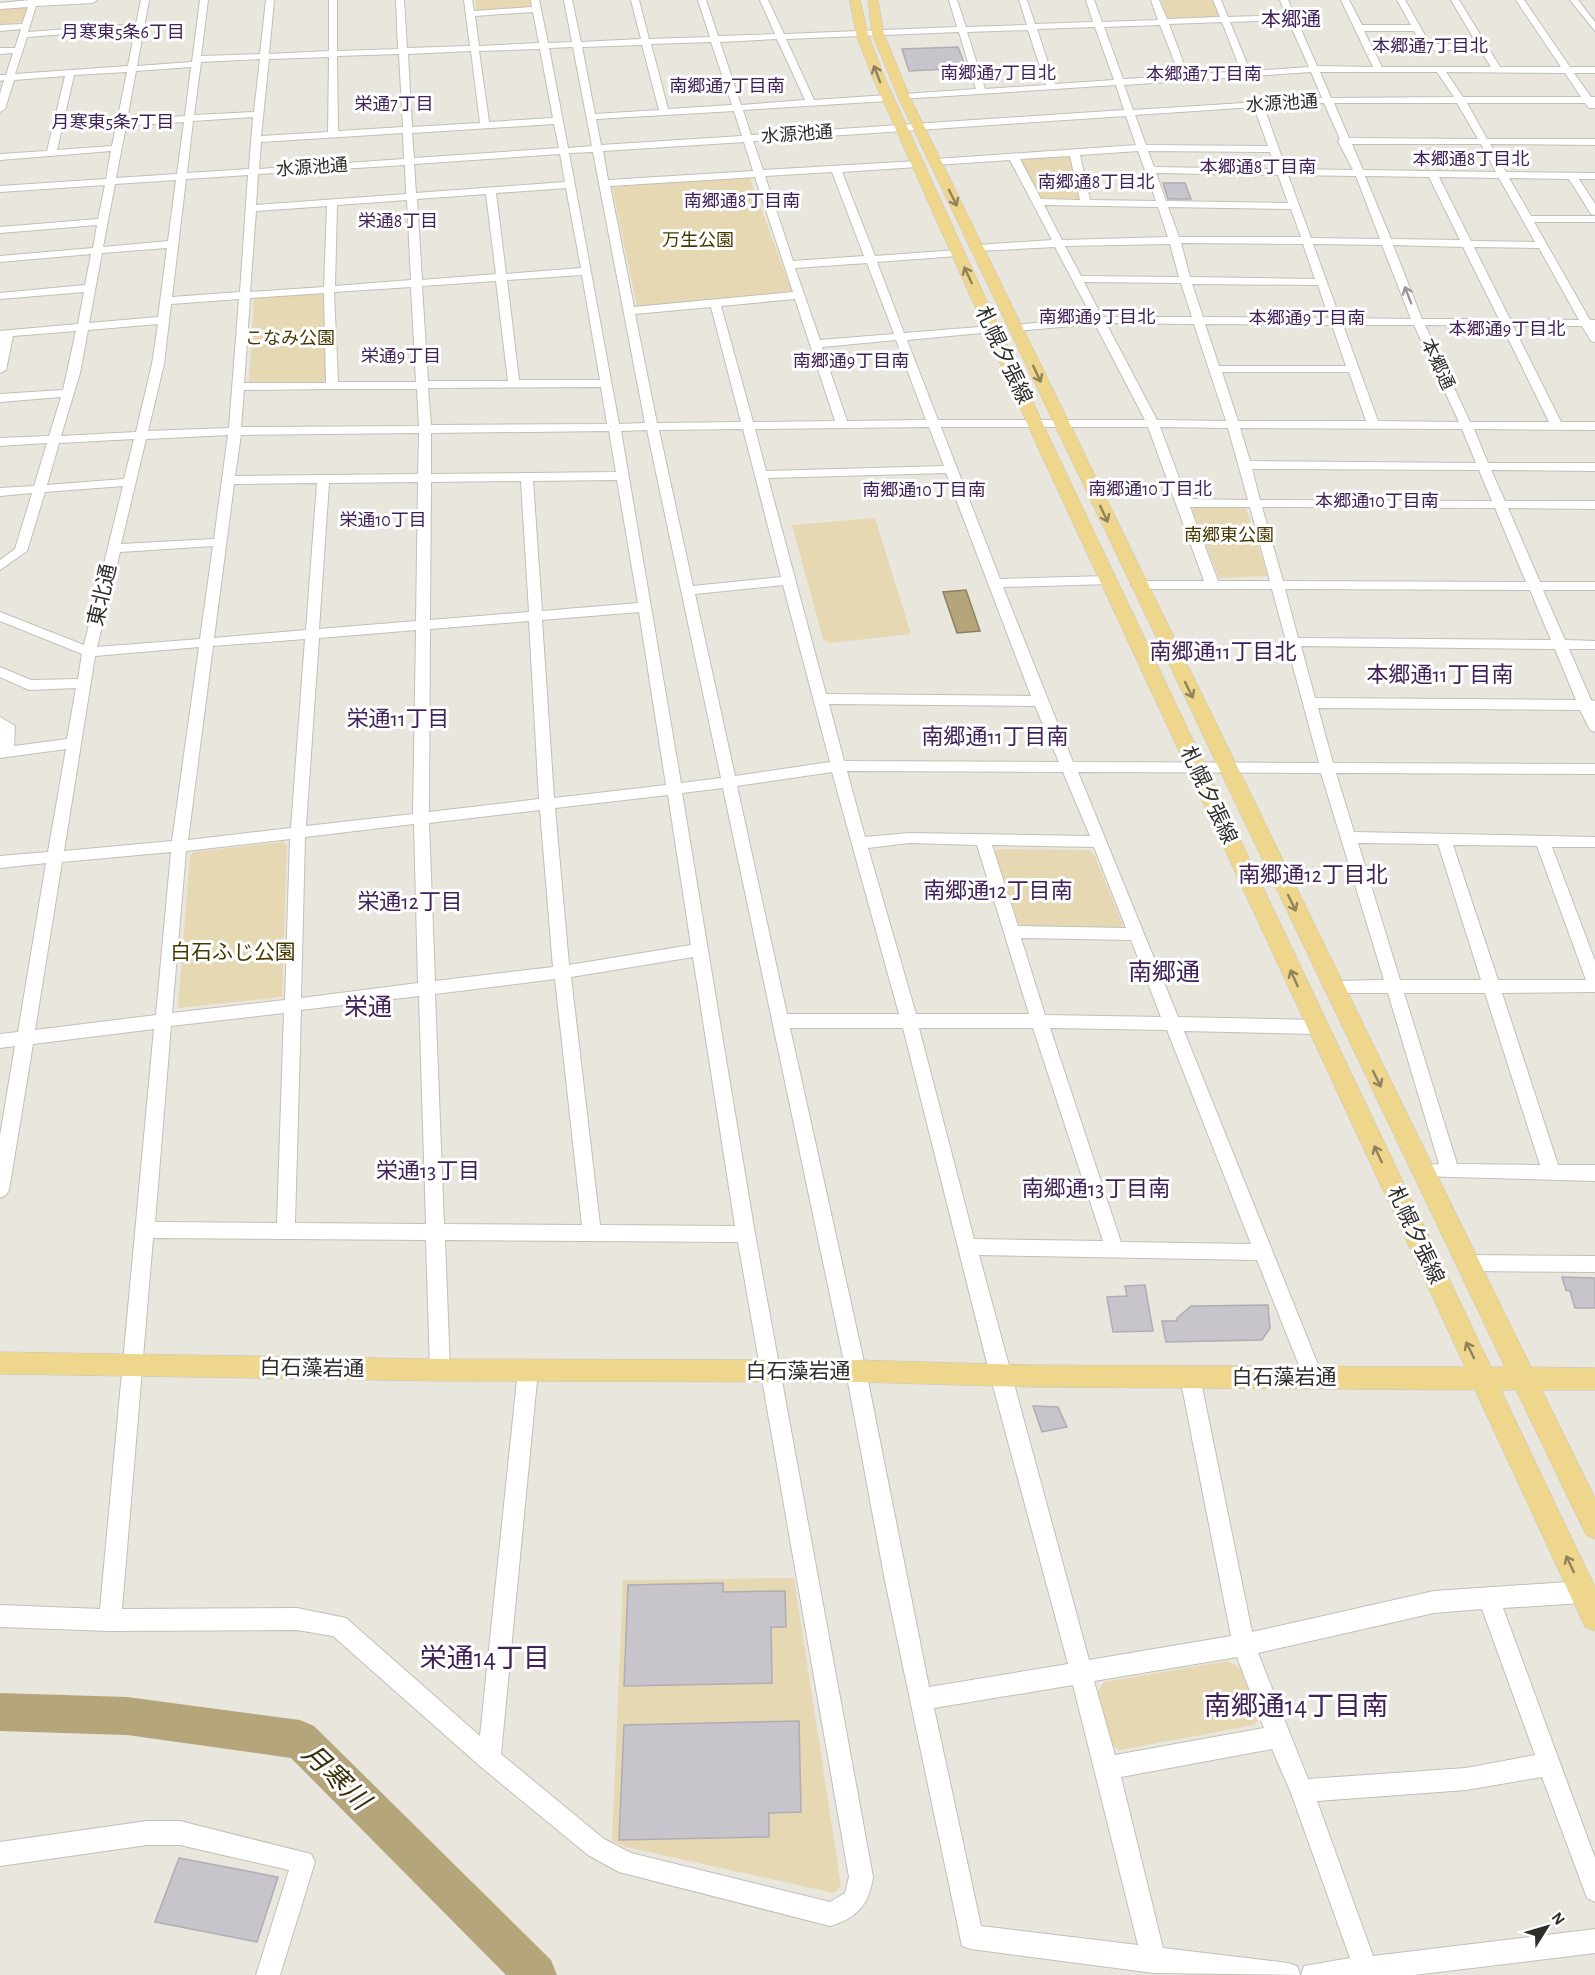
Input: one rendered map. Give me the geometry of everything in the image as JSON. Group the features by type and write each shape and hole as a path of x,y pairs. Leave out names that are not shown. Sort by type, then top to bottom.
{"main road":[{"name":"札幌夕張線","path":"855,0 862,34 887,98 957,253 1317,1027 1595,1617"},
{"name":"札幌夕張線","path":"873,0 878,34 904,97 920,126 1060,424 1332,987 1595,1526"},
{"name":"白石藻岩通","path":"0,1363 440,1370 856,1371 1435,1380 1483,1376 1595,1379"}],"street":[{"path":"0,6 33,2 93,0"},
{"path":"0,566 21,551 84,327 145,0"},
{"name":"東北通","path":"0,1190 5,1133 25,1037 89,652 158,364 204,0"},
{"path":"110,1620 179,846 236,431 256,139 270,0"},
{"path":"333,0 333,134"},
{"path":"400,0 401,50 418,284 421,386 425,431 421,817 440,1370"},
{"path":"468,0 485,124"},
{"path":"568,0 570,44 591,117 591,148 603,183 629,311 646,427 688,591 730,782 856,1371 896,1581 971,1937 1154,1961 1288,1975"},
{"path":"635,0 664,112"},
{"path":"702,0 842,425"},
{"path":"764,0 810,102"},
{"path":"953,0 981,91"},
{"path":"1023,0 1051,87"},
{"path":"1090,0 1120,82 1140,148 1151,170 1163,204 1185,280 1233,423 1279,584 1327,767 1450,1171"},
{"path":"1155,0 1185,78"},
{"path":"1217,0 1247,74"},
{"name":"本郷通","path":"1284,0 1315,69 1343,141 1359,172 1418,322 1466,425 1560,645 1590,705 1595,727"},
{"path":"1345,0 1379,69"},
{"path":"1401,0 1427,47 1483,46"},
{"path":"1455,0 1497,70"},
{"path":"1520,0 1567,70 1592,100 1595,109"},
{"path":"1574,0 1595,28"},
{"path":"0,109 26,31 33,2"},
{"path":"0,1616 110,1620 297,1619 338,1626 489,1759 596,1847 627,1864 830,1914 846,1910 859,1894 861,1877 775,1372 746,1234 616,428 545,45 536,5 470,14"},
{"path":"0,78 132,69 264,56 1292,17"},
{"path":"0,28 26,31 140,27"},
{"path":"1359,28 1417,28"},
{"path":"0,51 19,50"},
{"path":"904,97 1315,69 1595,70"},
{"path":"1440,70 1460,99 1502,175 1590,323 1595,339"},
{"path":"51,153 70,73"},
{"path":"591,117 887,98"},
{"name":"水源池通","path":"0,189 748,137 1327,100 1592,100"},
{"path":"1258,104 1373,424"},
{"path":"122,123 259,114"},
{"path":"256,139 558,121"},
{"path":"1343,141 1595,142"},
{"path":"0,157 118,148"},
{"path":"936,162 1140,148 1274,148"},
{"path":"1074,152 1086,203"},
{"path":"1013,156 1154,424 1212,584"},
{"path":"603,183 917,164"},
{"path":"836,169 1040,701 1100,842 1312,1377"},
{"path":"1151,170 1595,176"},
{"path":"1432,173 1557,426"},
{"path":"1572,176 1595,212"},
{"path":"252,208 570,185"},
{"path":"491,191 514,384"},
{"path":"332,202 329,290 332,386"},
{"path":"1038,202 1296,206"},
{"path":"1528,219 1595,219"},
{"path":"0,230 102,222"},
{"path":"977,248 1058,242 1175,241 1543,245"},
{"path":"0,259 172,244"},
{"path":"788,265 957,253"},
{"path":"166,301 587,272"},
{"path":"1078,279 1323,282"},
{"path":"0,296 91,288"},
{"path":"629,311 799,295"},
{"path":"715,302 838,766 909,1020 1000,1375 1107,1768 1154,1961"},
{"path":"0,370 4,334 164,320"},
{"path":"1016,328 1099,320 1590,323"},
{"path":"814,344 992,328"},
{"path":"1214,369 1354,369"},
{"path":"238,387 606,383"},
{"path":"0,398 67,393"},
{"path":"0,442 236,431 425,431 933,424 1233,423 1595,426"},
{"path":"1245,465 1595,467"},
{"path":"760,475 950,469"},
{"path":"229,480 622,476"},
{"path":"527,477 547,803 562,972 592,1233"},
{"path":"286,1231 298,832 323,480"},
{"path":"0,492 129,482"},
{"path":"1182,504 1595,505"},
{"path":"113,548 221,542"},
{"path":"688,591 788,580"},
{"path":"996,583 1108,580"},
{"path":"1138,585 1595,586"},
{"path":"0,616 89,652 645,607"},
{"path":"1294,642 1595,645"},
{"path":"0,670 28,685 84,682"},
{"path":"821,699 1040,701"},
{"path":"1310,703 1590,705"},
{"path":"0,722 8,726 4,752 73,743"},
{"path":"0,862 179,846 676,789 838,766 1595,769"},
{"path":"1348,837 1443,837 1595,842"},
{"path":"1443,837 1493,985 1552,1173"},
{"path":"859,843 909,838 1100,842"},
{"path":"983,840 1038,1021 1115,1250"},
{"path":"1332,987 1595,984 1542,840"},
{"path":"1010,932 1136,934"},
{"path":"0,1041 562,972 699,950"},
{"path":"780,1021 909,1020 980,1023 1038,1021 1317,1027"},
{"path":"1422,1171 1595,1173"},
{"path":"144,1230 437,1234 746,1234"},
{"path":"969,1247 1263,1252"},
{"path":"1468,1263 1595,1264"},
{"path":"489,1759 528,1370"},
{"path":"1190,1377 1244,1645 1278,1737 1302,1791 1365,1967"},
{"path":"922,1699 1244,1645 1434,1602 1583,1592"},
{"path":"1489,1599 1595,1890"},
{"path":"1107,1768 1278,1737"},
{"path":"1302,1791 1466,1779 1551,1764"},
{"path":"0,1854 147,1833 180,1833 303,1862 268,1975"},
{"path":"1313,1975 1595,1941"}],"green space":[{"path":"475,0 530,0 531,8 477,12"},
{"path":"1161,0 1212,0 1220,17 1168,18"},
{"path":"27,7 23,22 0,25 0,8"},
{"path":"1069,154 1081,199 1040,198 1020,159 1023,156"},
{"name":"万生公園","path":"749,176 792,292 637,307 612,187"},
{"name":"こなみ公園","path":"325,294 327,382 249,383 254,297"},
{"name":"南郷東公園","path":"1195,508 1246,508 1268,576 1219,578 1192,510"},
{"path":"875,518 911,634 830,643 823,639 792,525"},
{"name":"白石ふじ公園","path":"284,842 287,846 282,997 178,1008 190,855 194,852"},
{"path":"999,849 1089,850 1094,854 1123,925 1120,928 1025,928 1019,924 993,852"},
{"path":"794,1578 841,1886 834,1893 626,1847 612,1841 623,1580"},
{"path":"1228,1661 1241,1669 1260,1718 1254,1725 1120,1750 1113,1746 1098,1692 1104,1682"}],"shaded area":[{"path":"966,590 980,631 957,633 943,592"}],"building":[{"path":"958,47 966,68 909,71 902,49"},
{"path":"1163,183 1185,183 1191,199 1168,199"},
{"path":"1562,1277 1595,1278 1595,1308 1575,1308 1570,1291 1566,1290"},
{"path":"1145,1285 1153,1331 1113,1332 1107,1297 1127,1296 1125,1286"},
{"path":"1268,1305 1270,1328 1262,1340 1166,1342 1162,1321 1177,1321 1177,1318 1191,1306"},
{"path":"1033,1406 1058,1407 1067,1427 1042,1432"},
{"path":"723,1583 723,1592 785,1591 786,1627 771,1627 772,1683 624,1686 628,1585"},
{"path":"799,1721 801,1812 769,1813 769,1837 619,1840 624,1725"},
{"path":"179,1858 278,1877 257,1942 155,1922"}],"waterway":[{"name":"月寒川","path":"0,1712 127,1716 300,1740 536,1975"}],"district":[{"name":"本郷通","path":"1291,19"},
{"name":"月寒東5条6丁目","path":"123,32"},
{"name":"本郷通7丁目北","path":"1430,46"},
{"name":"南郷通7丁目北","path":"998,73"},
{"name":"本郷通7丁目南","path":"1204,74"},
{"name":"南郷通7丁目南","path":"727,86"},
{"name":"栄通7丁目","path":"394,104"},
{"name":"月寒東5条7丁目","path":"113,122"},
{"name":"本郷通8丁目北","path":"1471,159"},
{"name":"本郷通8丁目南","path":"1258,167"},
{"name":"南郷通8丁目北","path":"1096,182"},
{"name":"南郷通8丁目南","path":"742,201"},
{"name":"栄通8丁目","path":"398,221"},
{"name":"南郷通9丁目北","path":"1097,317"},
{"name":"本郷通9丁目南","path":"1307,318"},
{"name":"本郷通9丁目北","path":"1507,329"},
{"name":"栄通9丁目","path":"401,356"},
{"name":"南郷通9丁目南","path":"851,361"},
{"name":"南郷通10丁目北","path":"1150,489"},
{"name":"南郷通10丁目南","path":"924,490"},
{"name":"本郷通10丁目南","path":"1377,501"},
{"name":"栄通10丁目","path":"383,520"},
{"name":"南郷通11丁目北","path":"1223,651"},
{"name":"本郷通11丁目南","path":"1440,674"},
{"name":"栄通11丁目","path":"398,718"},
{"name":"南郷通11丁目南","path":"995,736"},
{"name":"南郷通12丁目北","path":"1313,874"},
{"name":"南郷通12丁目南","path":"998,890"},
{"name":"栄通12丁目","path":"410,901"},
{"name":"南郷通","path":"1164,972"},
{"name":"栄通","path":"368,1007"},
{"name":"栄通13丁目","path":"428,1170"},
{"name":"南郷通13丁目南","path":"1096,1188"},
{"name":"栄通14丁目","path":"485,1658"},
{"name":"南郷通14丁目南","path":"1296,1706"}]}
